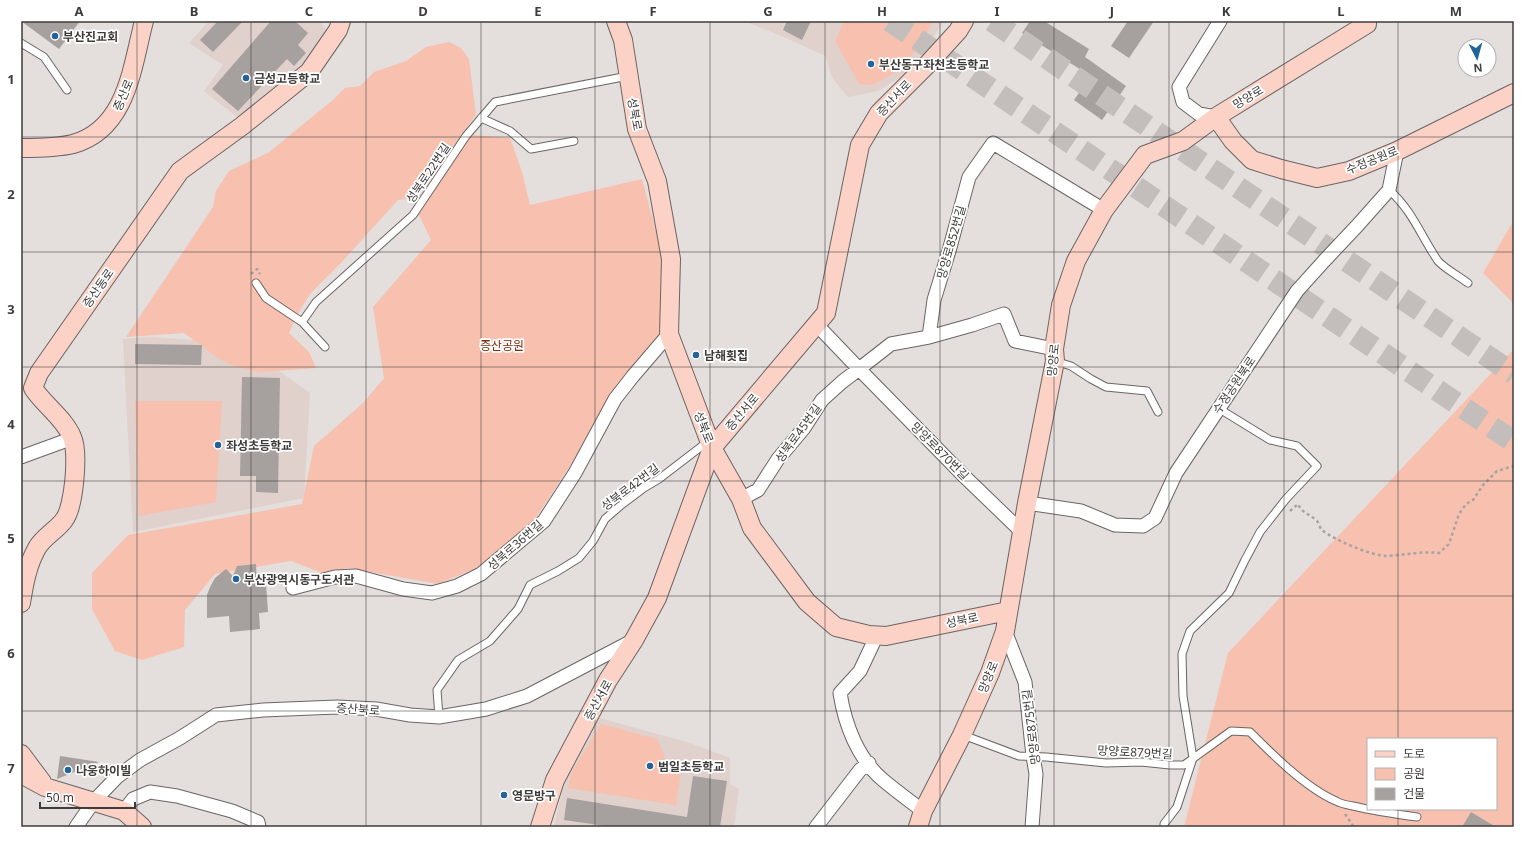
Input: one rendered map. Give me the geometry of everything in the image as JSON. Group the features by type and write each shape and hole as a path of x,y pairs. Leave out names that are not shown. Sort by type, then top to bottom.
{"street":[{"name":"증산로","path":"21,148 43,148 73,144 94,135 112,118 118,109 131,75 144,21"},
{"name":"증산동로","path":"21,603 27,571 38,546 66,519 73,497 76,454 73,438 68,428 40,399 33,388 39,373 180,171 242,126 309,72 338,30 341,21"},
{"name":"성북로","path":"616,21 623,40 637,129 657,181 671,259 669,334 712,448 741,499 752,528 807,602 836,627 877,636 886,636 1008,611"},
{"name":"증산서로","path":"540,827 555,780 608,680 634,640 657,598 712,448 826,313 860,145 878,113 927,65 958,31 964,21"},
{"path":"1216,117 1199,114 1188,106 1183,102 1178,87 1220,21"},
{"name":"망양로","path":"920,819 962,735 990,673 1005,632 1054,355 1061,305 1076,261 1104,210 1145,155 1183,141 1216,117 1368,22"},
{"name":"수정공원로","path":"1216,117 1233,141 1252,160 1317,178 1349,171 1397,151 1514,93"},
{"name":"망양로852번길","path":"929,337 934,300 969,177 993,143 1104,210"},
{"name":"수정공원북로","path":"1027,503 1081,511 1115,525 1143,526 1155,518 1176,473 1297,291 1388,190 1397,151"},
{"path":"817,325 859,369 891,344 929,337 1004,314 1015,341 1054,355"},
{"name":"성북로36번길","path":"292,588 335,577 356,576 403,589 432,593 457,586 481,574 544,521 575,473 615,399 669,334"},
{"name":"성북로45번길","path":"741,499 758,490 778,459 804,428 822,400 859,369"},
{"name":"망양로870번길","path":"859,369 964,476 1022,532"},
{"path":"21,457 73,438"},
{"name":"망양로875번길","path":"1005,632 1025,682 1036,774 1032,827"},
{"path":"877,636 860,671 840,693 842,708 848,727 858,749 868,764 920,819"},
{"name":"증산북로","path":"76,827 94,801 117,777 140,760 180,738 216,715 263,710 337,707 376,709 410,715 439,717 486,709 527,696 634,640"},
{"path":"21,754 45,787"},
{"path":"816,827 860,770 868,764"},
{"path":"21,774 45,787 124,811 142,827"},
{"path":"124,811 133,799 150,792 177,796 232,811 258,822 259,827"}],"lane":[{"path":"21,43 44,57 67,90"},
{"name":"성북로22번길","path":"302,322 316,302 413,215 466,136 495,102 628,76"},
{"path":"481,118 510,131 531,149 574,141"},
{"path":"1388,190 1400,200 1425,237 1439,262 1468,283"},
{"path":"256,283 266,298 302,322 325,347"},
{"path":"1054,355 1106,388 1147,391 1158,412"},
{"path":"1164,827 1164,824 1177,807 1193,758 1182,696 1182,654 1190,631 1229,593 1244,560 1260,532 1286,499 1317,466 1297,446 1270,440 1218,408"},
{"name":"성북로42번길","path":"439,717 437,690 458,660 490,641 518,609 530,585 558,571 579,558 593,541 605,519 620,506 659,479 702,446 712,448"},
{"name":"망양로879번길","path":"962,735 1019,756 1106,762 1141,762 1184,765 1231,731 1250,732 1270,752 1325,796 1337,802 1367,810"},
{"name":"망양로879번길","path":"1369,810 1416,816"}],"path":[{"path":"1267,523 1281,519 1298,504 1302,511 1317,520 1322,529 1346,544 1386,556 1426,551 1439,553 1449,544 1459,514 1466,504 1473,500 1483,485 1497,471 1514,466"}],"shaded area":[{"path":"209,21 320,21 329,33 304,71 243,122 204,91 223,65 189,43"},
{"name":"부산동구좌천초등학교","path":"744,21 944,21 909,72 878,91 848,97 833,79 825,56"},
{"name":"좌성초등학교","path":"150,337 210,341 268,363 310,393 304,498 133,532 123,339"},
{"name":"범일초등학교","path":"600,718 690,743 730,758 730,784 739,789 734,827 554,827 566,773"}],"green space":[{"path":"844,21 933,21 919,46 903,68 873,85 859,84 835,41"},
{"path":"449,42 461,48 469,59 476,115 415,198 398,200 340,264 310,294 297,315 289,333 309,352 316,368 260,372 233,366 218,358 184,333 126,337 213,207 216,191 229,171 268,153 334,99 345,88 360,86 374,72 406,61 426,47"},
{"name":"증산공원","path":"472,135 510,138 522,172 530,205 642,179 661,250 663,336 626,374 570,466 531,525 484,565 438,584 348,568 325,574 291,561 215,574 185,610 184,647 142,660 115,651 92,609 92,573 128,535 302,504 314,446 363,403 384,378 373,307 431,240 418,213"},
{"path":"1514,220 1514,304 1483,273"},
{"path":"1514,349 1514,827 1184,827 1228,653"},
{"path":"135,401 222,401 216,502 139,516"},
{"path":"601,724 657,739 667,762 681,771 676,805 568,788 571,773"}],"building":[{"name":"부산진교회","path":"21,21 80,21 59,49"},
{"path":"218,21 243,21 213,52 200,40"},
{"name":"금성고등학교","path":"271,21 295,21 308,33 298,45 306,53 294,66 287,59 238,111 212,89"},
{"path":"787,21 811,21 802,40 783,30"},
{"path":"1030,21 1044,21 1089,49 1085,57 1126,86 1102,120 1074,100 1091,76 1022,33"},
{"path":"1128,21 1154,21 1129,58 1111,46"},
{"path":"135,344 202,345 201,365 135,364"},
{"path":"242,377 280,378 278,493 256,492 256,476 240,476"},
{"path":"256,564 257,585 266,584 268,612 259,613 260,629 230,632 229,616 207,618 207,595 215,578 226,569 233,576 237,566"},
{"name":"나웅하이빌","path":"60,756 99,762 57,779"},
{"path":"693,776 727,781 720,827 612,827 564,820 567,798 687,817"},
{"path":"1471,812 1496,827 1462,827"}],"tunnel":[{"path":"890,21 1514,442"},
{"path":"992,21 1514,374"}],"place":[{"name":"부산진교회","path":"55,36"},
{"name":"부산동구좌천초등학교","path":"871,64"},
{"name":"금성고등학교","path":"246,78"},
{"name":"남해횟집","path":"696,355"},
{"name":"좌성초등학교","path":"218,445"},
{"name":"부산광역시동구도서관","path":"236,579"},
{"name":"범일초등학교","path":"650,766"},
{"name":"나웅하이빌","path":"68,770"},
{"name":"영문방구","path":"504,795"}]}
